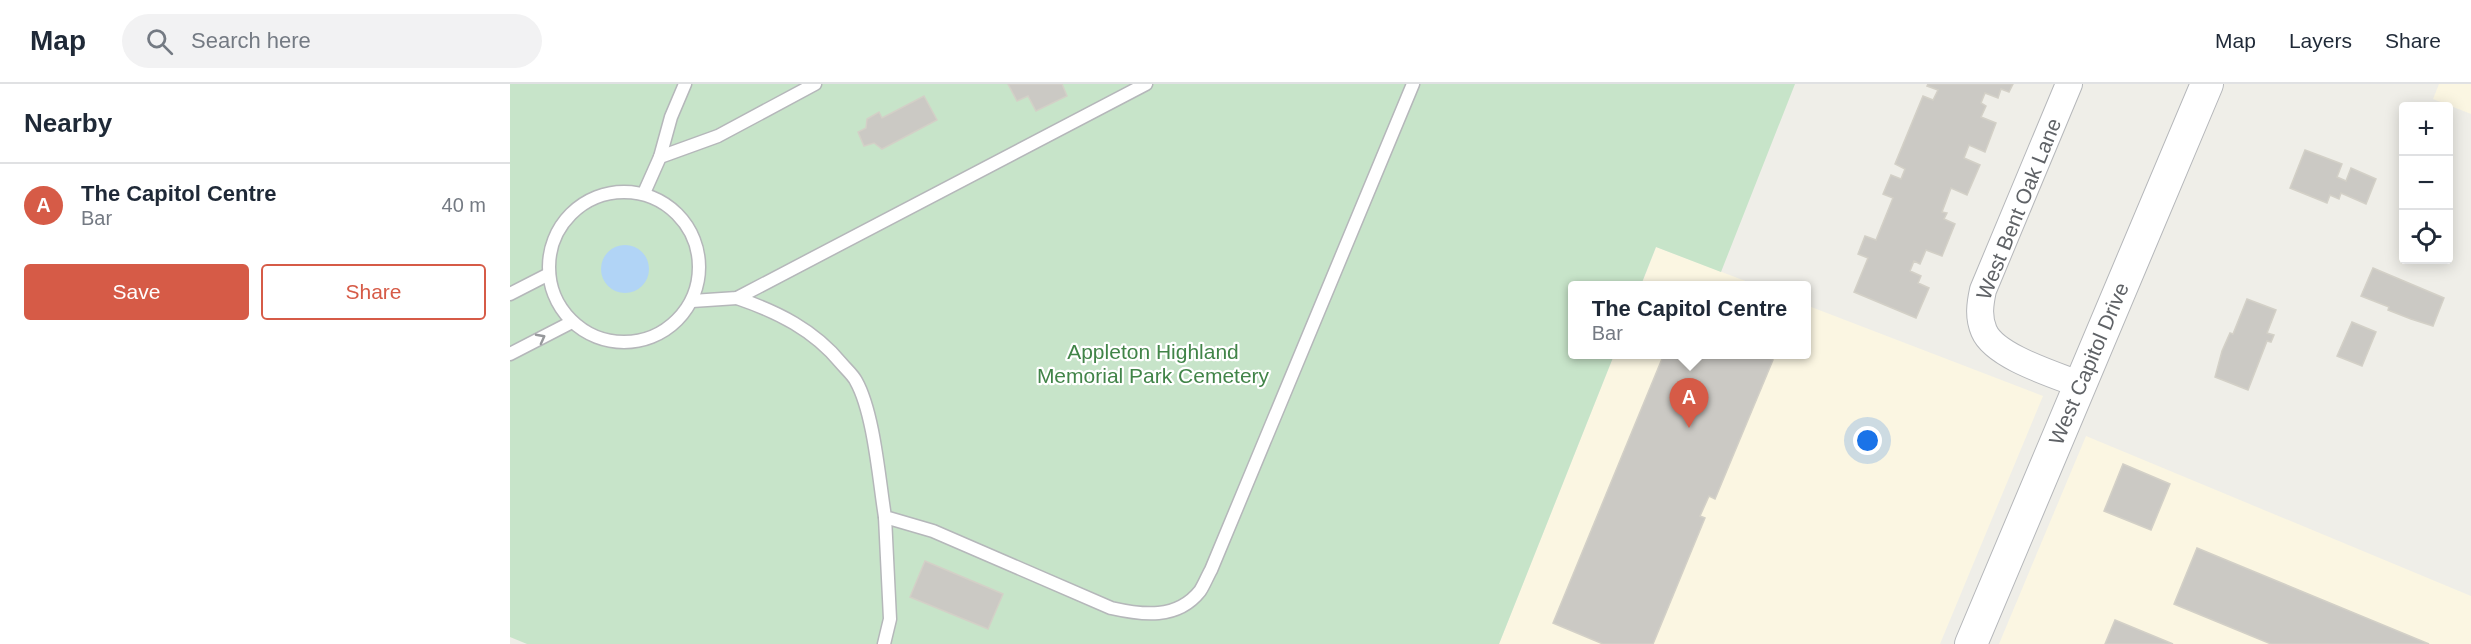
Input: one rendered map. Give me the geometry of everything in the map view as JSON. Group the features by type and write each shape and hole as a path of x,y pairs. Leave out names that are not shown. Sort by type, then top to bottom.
{"street":[{"name":"West Bent Oak Lane","path":"2069,84 1983,290 1979,310 1984,332 1996,346 2027,363 2081,385"},
{"name":"West Capitol Drive","path":"1971,644 2207,84"}],"lane":[{"path":"644,193 660,157 671,117 685,84"},
{"path":"660,157 718,136 815,84"},
{"path":"737,298 1146,84"},
{"path":"885,517 933,531 1111,608 1141,615 1159,614 1180,607 1199,591 1211,570 1413,84"},
{"path":"626,191 644,193 664,202 681,217 693,235 700,257 699,279 692,301 681,317 665,330 647,339 627,342 608,341 589,334 572,322 561,308 553,292 549,274 554,238 563,222 575,209 590,199 607,193 626,191"},
{"path":"510,294 549,274"},
{"path":"692,301 737,298 770,309 797,324 831,350 856,381 870,421 885,517 890,619 884,644"},
{"path":"510,354 572,322"}],"shaded area":[{"path":"2439,84 2471,84 2471,114 2453,107 2453,102 2441,102 2433,99"},
{"path":"1656,247 1745,281 1643,281"},
{"path":"1811,307 2043,396 1940,644 1499,644 1612,359 1811,359"},
{"path":"2086,436 2471,596 2471,644 1999,644"}],"green space":[{"name":"Appleton Highland Memorial Park Cemetery","path":"510,84 1795,84 1721,272 1656,247 1643,281 1568,281 1568,359 1612,359 1499,644 527,644 510,637"}],"water":[{"path":"625,245 642,252 649,269 642,286 625,293 608,286 601,269 608,252"}],"building":[{"path":"1008,84 1062,84 1067,96 1036,111 1028,96 1017,101"},
{"path":"1928,84 2013,84 2009,92 2001,89 1998,98 1985,93 1981,103 1986,106 1981,117 1996,123 1985,152 1969,145 1964,158 1980,165 1967,195 1951,188 1942,212 1947,213 1944,219 1955,224 1942,256 1926,250 1920,264 1914,261 1910,271 1921,276 1918,283 1929,288 1916,318 1854,292 1868,258 1858,254 1865,236 1876,240 1893,198 1883,194 1891,175 1901,179 1905,169 1895,164 1923,96 1933,100 1938,90 1927,86"},
{"path":"924,96 937,120 882,149 874,143 864,146 858,132 866,128 867,119 879,112 882,118"},
{"path":"2305,150 2342,164 2337,177 2346,181 2351,168 2376,179 2366,204 2341,193 2339,199 2330,195 2327,203 2290,188"},
{"path":"2373,268 2444,298 2433,326 2388,310 2389,307 2361,296"},
{"path":"2247,299 2276,310 2267,333 2274,335 2271,342 2267,341 2248,390 2215,377 2222,351 2230,333 2233,334"},
{"path":"2352,322 2376,332 2362,366 2337,356"},
{"path":"1662,359 1773,360 1715,499 1709,496 1700,516 1705,518 1653,644 1603,644 1553,623"},
{"path":"2123,464 2170,484 2151,530 2104,511"},
{"path":"2197,548 2429,644 2271,644 2174,604"},
{"path":"925,561 1003,594 988,629 910,597"},
{"path":"2115,620 2173,644 2105,644"}],"place":[{"name":"The Capitol Centre","path":"1689,428"}]}
